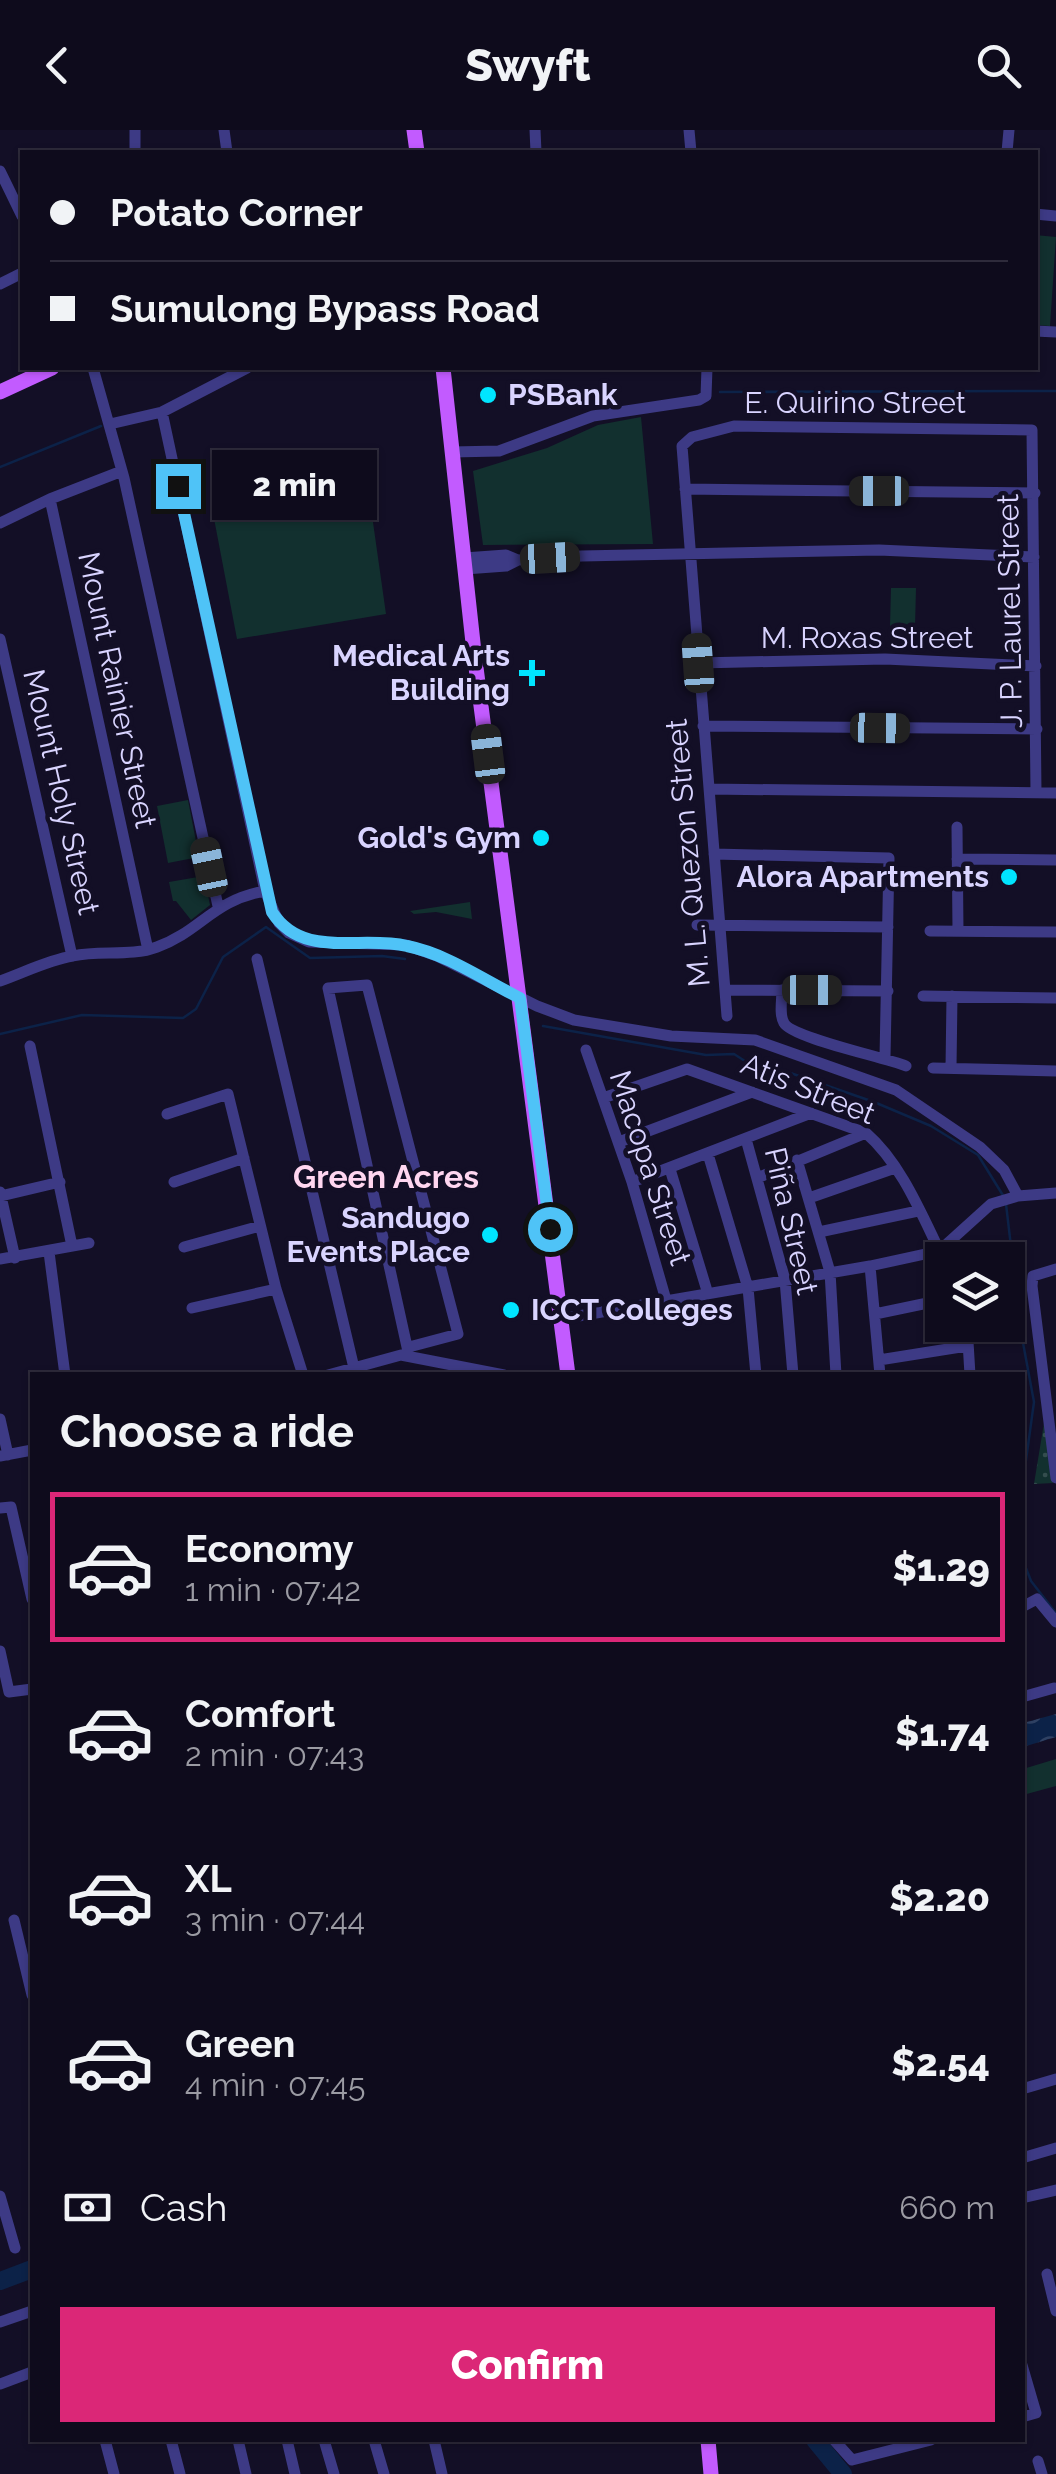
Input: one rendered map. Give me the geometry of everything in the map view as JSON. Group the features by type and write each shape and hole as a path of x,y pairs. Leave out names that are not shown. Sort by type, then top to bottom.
{"main road":[{"path":"0,392 48,370"},
{"path":"440,370 568,1372"},
{"path":"708,2442 712,2474"}],"street":[{"path":"2,179 20,212"},
{"path":"94,370 122,471 218,906"},
{"path":"110,424 162,412 242,370"},
{"path":"452,452 500,451 594,416 699,400 706,396 708,371"},
{"path":"162,412 265,892 279,924 309,942 406,945 438,956 521,1002 574,1020 671,1036 754,1040 896,1090 980,1148 1004,1170 1008,1198"},
{"name":"E. Quirino Street","path":"682,446 692,437 734,426 1032,430"},
{"name":"J. P. Laurel Street","path":"1032,430 1036,792"},
{"name":"M. L. Quezon Street","path":"682,446 727,1016"},
{"path":"0,523 50,498 122,471"},
{"path":"685,490 1034,493"},
{"name":"Mount Rainier Street","path":"50,498 148,950"},
{"path":"465,563 506,566 518,560 880,550 1034,557"},
{"name":"Mount Holy Street","path":"0,640 72,956"},
{"name":"M. Roxas Street","path":"698,663 885,659 1036,666"},
{"path":"703,726 1037,730"},
{"path":"709,789 1056,793"},
{"path":"957,827 958,931"},
{"path":"714,854 889,858 885,1057"},
{"path":"957,859 1056,860"},
{"path":"0,981 72,956 148,950 190,930 218,906 265,892"},
{"path":"697,925 888,927"},
{"path":"930,931 1056,932"},
{"path":"257,959 354,1368"},
{"path":"340,1372 409,1351 458,1334 367,984 328,988 409,1351"},
{"path":"725,990 888,991"},
{"path":"782,990 782,1021 788,1027 808,1037 906,1066"},
{"path":"922,996 1056,998"},
{"path":"950,1068 952,996"},
{"path":"30,1046 72,1246"},
{"name":"Macopa Street","path":"586,1050 632,1182 666,1300"},
{"path":"933,1068 1056,1071"},
{"name":"Atis Street","path":"603,1098 687,1069 866,1133 880,1145 895,1168 935,1242"},
{"path":"619,1142 752,1092"},
{"path":"167,1114 228,1094 276,1289 302,1372"},
{"path":"632,1182 811,1113"},
{"path":"757,1178 866,1133"},
{"name":"Piña Street","path":"746,1139 784,1280 792,1372"},
{"path":"708,1154 748,1288 756,1372"},
{"path":"174,1182 244,1158"},
{"path":"797,1160 830,1272 836,1372"},
{"path":"670,1168 708,1294"},
{"path":"809,1198 895,1168"},
{"path":"15,1258 0,1194 60,1182"},
{"path":"954,1242 978,1215 1008,1198 1056,1193"},
{"path":"819,1232 918,1211"},
{"path":"184,1246 260,1226"},
{"path":"0,1260 89,1243"},
{"path":"49,1252 65,1372"},
{"path":"561,1319 925,1258"},
{"path":"870,1266 880,1372"},
{"path":"1056,1269 1033,1276 1056,1478"},
{"path":"192,1308 276,1289"},
{"path":"875,1314 925,1304"},
{"path":"967,1342 970,1372"},
{"path":"879,1360 967,1346"},
{"path":"409,1351 492,1372"},
{"path":"0,1419 4,1456 30,1450"},
{"path":"0,1508 10,1507 30,1591"},
{"path":"1025,1605 1037,1599 1056,1622"},
{"path":"0,1652 10,1692 30,1689"},
{"path":"1025,1696 1054,1688"},
{"path":"14,1920 30,1987"},
{"path":"1025,2087 1056,2079"},
{"path":"1025,2157 1056,2148"},
{"path":"1025,2197 1056,2190"},
{"path":"0,2196 15,2248"},
{"path":"1047,2274 1056,2311"},
{"path":"0,2322 30,2313"},
{"path":"0,2384 30,2373"},
{"path":"1025,2374 1036,2413 1025,2416"},
{"path":"106,2442 114,2474"},
{"path":"172,2442 180,2474"},
{"path":"238,2442 246,2474"},
{"path":"287,2442 295,2474"},
{"path":"325,2442 334,2474"},
{"path":"375,2442 384,2474"},
{"path":"434,2442 442,2474"},
{"path":"836,2442 852,2460 923,2442"}],"green space":[{"path":"1038,235 1056,237 1050,326 1038,325"},
{"path":"641,417 653,544 483,545 473,471 547,448 598,425"},
{"path":"368,487 386,614 237,639 212,508"},
{"path":"891,588 916,588 915,627 890,627"},
{"path":"188,800 199,857 168,863 157,806"},
{"path":"204,876 210,905 191,920 173,901 169,882"},
{"path":"470,902 472,919 410,911"},
{"path":"1045,1417 1053,1483 1034,1484"},
{"path":"1056,1759 1056,1786 1025,1794 1025,1768"}],"water":[{"path":"1056,1714 1056,1737 1025,1746 1025,1722"}],"waterway":[{"path":"720,392 1056,391"},
{"path":"0,467 101,426"},
{"path":"0,1034 82,1015 183,1018 196,1009 223,957 266,927 310,958 405,959"},
{"path":"543,1026 706,1055 734,1054 748,1063 776,1068 874,1102 931,1126 978,1155 1004,1197"},
{"path":"1006,1204 1021,1332 1034,1402 1025,1467"},
{"path":"1025,1566 1031,1581 1055,1612"},
{"path":"0,2281 30,2270"},
{"path":"817,2442 843,2474"}],"place":[{"name":"PSBank","path":"488,395"},
{"name":"Medical Arts Building","path":"532,673"},
{"name":"Gold's Gym","path":"541,838"},
{"name":"Alora Apartments","path":"1009,877"},
{"name":"Sandugo Events Place","path":"490,1235"},
{"name":"ICCT Colleges","path":"511,1310"}],"district":[{"name":"Green Acres","path":"386,1177"}],"route":[{"path":"178,486 272,912 279,924 309,942 406,945 438,956 520,998 550,1229"}]}
